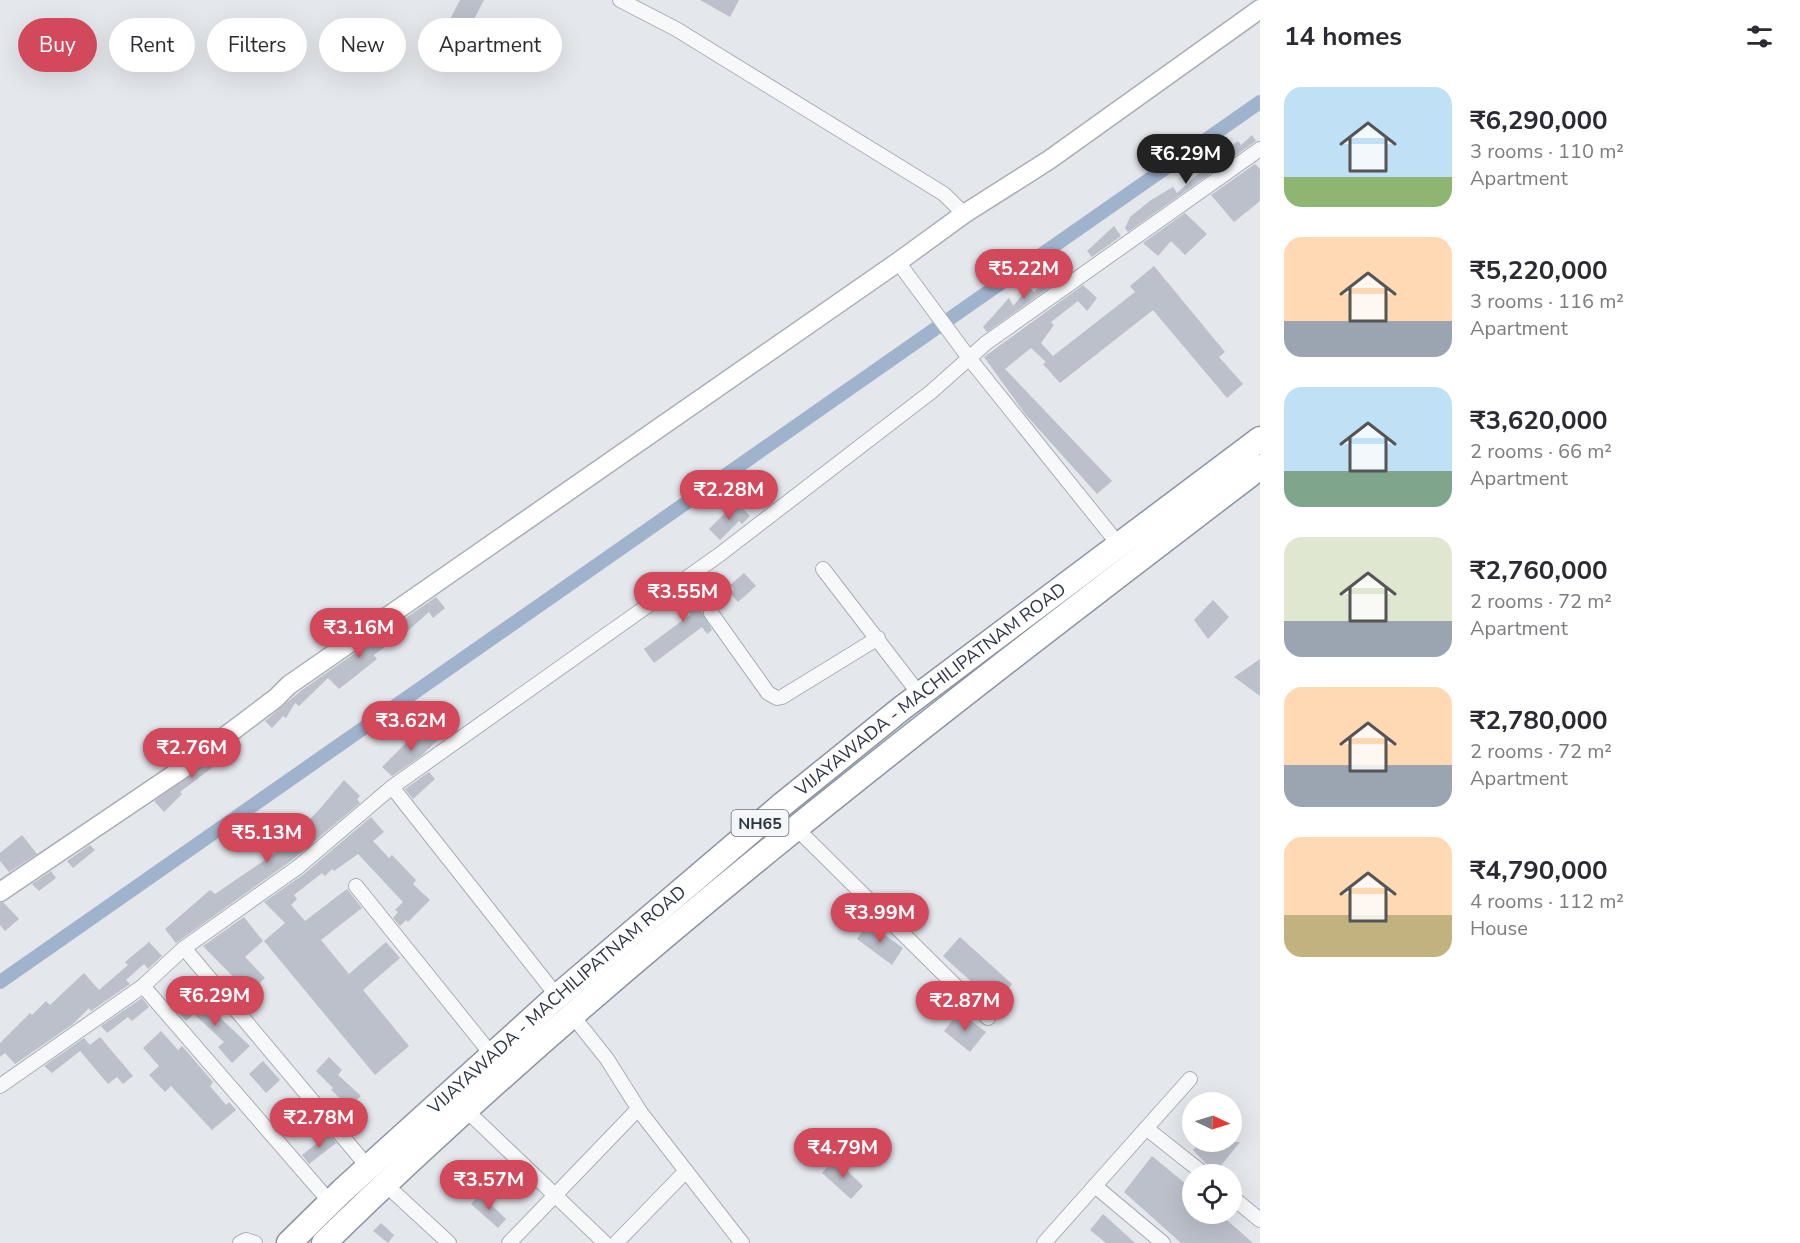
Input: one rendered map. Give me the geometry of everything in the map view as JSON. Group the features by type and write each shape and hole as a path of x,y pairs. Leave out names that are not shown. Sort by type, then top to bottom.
{"highway":[{"name":"VIJAYAWADA - MACHILIPATNAM ROAD","path":"324,1243 466,1110 565,1006 783,804 920,695 1260,439"},
{"name":"VIJAYAWADA - MACHILIPATNAM ROAD","path":"289,1243 330,1202 492,1055 565,1006 878,760 1260,467"}],"street":[{"path":"620,0 676,29 944,194 964,214"},
{"path":"0,892 182,769 276,699 289,685 392,612 904,269 964,214 1049,160 1260,9"},
{"path":"0,1086 143,986 184,948 298,867 392,788 719,555 894,421 968,355 1260,149"},
{"path":"904,269 968,355 1119,545"},
{"path":"823,569 920,695"},
{"path":"711,613 768,693 777,698 878,638"},
{"path":"392,788 607,1059 638,1108 742,1243"},
{"path":"795,827 988,1018"},
{"path":"356,886 492,1055"},
{"path":"184,948 368,1167"},
{"path":"143,986 330,1202"},
{"path":"1044,1243 1190,1079"},
{"path":"509,1243 638,1108"},
{"path":"466,1110 605,1243"},
{"path":"1146,1128 1191,1164"},
{"path":"616,1243 686,1171"},
{"path":"385,1184 449,1243"},
{"path":"1095,1186 1163,1243"},
{"path":"1242,1206 1260,1221"},
{"path":"240,1243 246,1240 255,1243"}],"building":[{"path":"460,0 484,0 475,18 451,18"},
{"path":"700,0 739,0 730,17"},
{"path":"1252,135 1256,141 1128,232 1125,228 1130,217 1151,200 1173,187 1177,193 1220,154 1238,141 1241,145"},
{"path":"1255,164 1260,169 1260,201 1234,222 1211,195"},
{"path":"1185,213 1207,234 1185,255 1171,241 1158,256 1143,243"},
{"path":"1114,226 1121,236 1092,257 1087,251"},
{"path":"1067,263 1072,271 987,332 983,327 1009,298 1013,306 1029,287 1034,292 1048,278 1051,281"},
{"path":"1154,266 1225,352 1219,357 1243,384 1227,398 1153,310 1060,383 1043,364 1046,362 1031,348 1005,369 1112,481 1097,494 1026,415 984,357 1083,285 1097,298 1087,311 1078,301 1051,322 1054,325 1041,343 1053,356 1135,292 1130,286"},
{"path":"736,502 750,516 742,524 739,521 720,540 709,529"},
{"path":"744,573 756,586 738,602 730,593 734,589 730,585"},
{"path":"699,581 712,595 699,607 712,630 707,634 702,627 654,663 644,649 691,614 676,597"},
{"path":"436,597 445,608 433,618 429,612 392,645 390,643 374,655 377,659 339,689 328,678 299,706 295,703 286,718 283,716 272,728 265,721 302,690"},
{"path":"1213,600 1229,617 1208,639 1194,620"},
{"path":"1260,659 1260,696 1234,677"},
{"path":"433,728 441,737 421,756 392,776 382,767 416,733 421,739"},
{"path":"238,741 242,745 180,792 182,794 164,812 154,801"},
{"path":"429,772 435,779 413,799 405,789"},
{"path":"344,780 360,796 357,799 360,803 292,860 176,943 165,929 210,890 215,894 278,851 318,811"},
{"path":"371,817 384,832 373,841 389,858 392,855 416,880 413,884 430,900 408,922 406,920 400,926 393,918 398,912 395,910 403,902 358,854 334,871 332,869 325,876 322,873 294,895 297,899 291,905 305,921 347,889 362,908 321,940 349,974 386,942 400,958 363,990 409,1046 375,1075 264,941 285,923 264,902 304,874"},
{"path":"22,835 37,854 9,872 0,861 0,853"},
{"path":"90,845 95,850 73,868 67,861"},
{"path":"51,871 56,878 39,891 32,884"},
{"path":"3,902 19,919 5,931 0,925 0,903"},
{"path":"244,917 263,941 245,957 265,978 249,993 203,946"},
{"path":"868,923 903,948 892,965 857,939"},
{"path":"960,937 1012,984 996,1004 943,956"},
{"path":"149,942 162,956 148,969 144,964 126,980 130,984 91,1011 89,1008 73,1024 15,1064 5,1053 0,1057 0,1043 30,1013 32,1015 46,1001 50,1005 84,973 99,990 128,965 125,962"},
{"path":"195,994 250,1046 232,1063 218,1047 224,1042 194,1014 186,1021 177,1011"},
{"path":"142,998 149,1007 132,1021 128,1017 107,1033 101,1026"},
{"path":"959,1012 986,1032 970,1052 944,1031"},
{"path":"161,1031 178,1050 182,1046 213,1082 210,1086 226,1105 229,1102 236,1110 212,1130 171,1086 165,1092 149,1075 159,1066 143,1048"},
{"path":"100,1037 133,1076 123,1084 117,1077 108,1084 80,1051 52,1073 44,1066 84,1038 90,1045"},
{"path":"329,1057 342,1070 338,1075 361,1096 350,1107 331,1090 333,1088 316,1071"},
{"path":"263,1061 280,1080 266,1093 249,1074"},
{"path":"329,1134 336,1143 309,1164 302,1155"},
{"path":"1195,1152 1232,1152 1222,1164 1206,1164"},
{"path":"1152,1156 1182,1181 1182,1224 1231,1224 1253,1243 1181,1243 1124,1192"},
{"path":"835,1159 863,1186 851,1199 822,1173"},
{"path":"480,1194 506,1219 498,1228 471,1204"},
{"path":"1103,1214 1135,1243 1106,1243 1090,1230"},
{"path":"381,1223 394,1235 388,1243 373,1231"}],"waterway":[{"path":"0,982 1260,102"}]}
